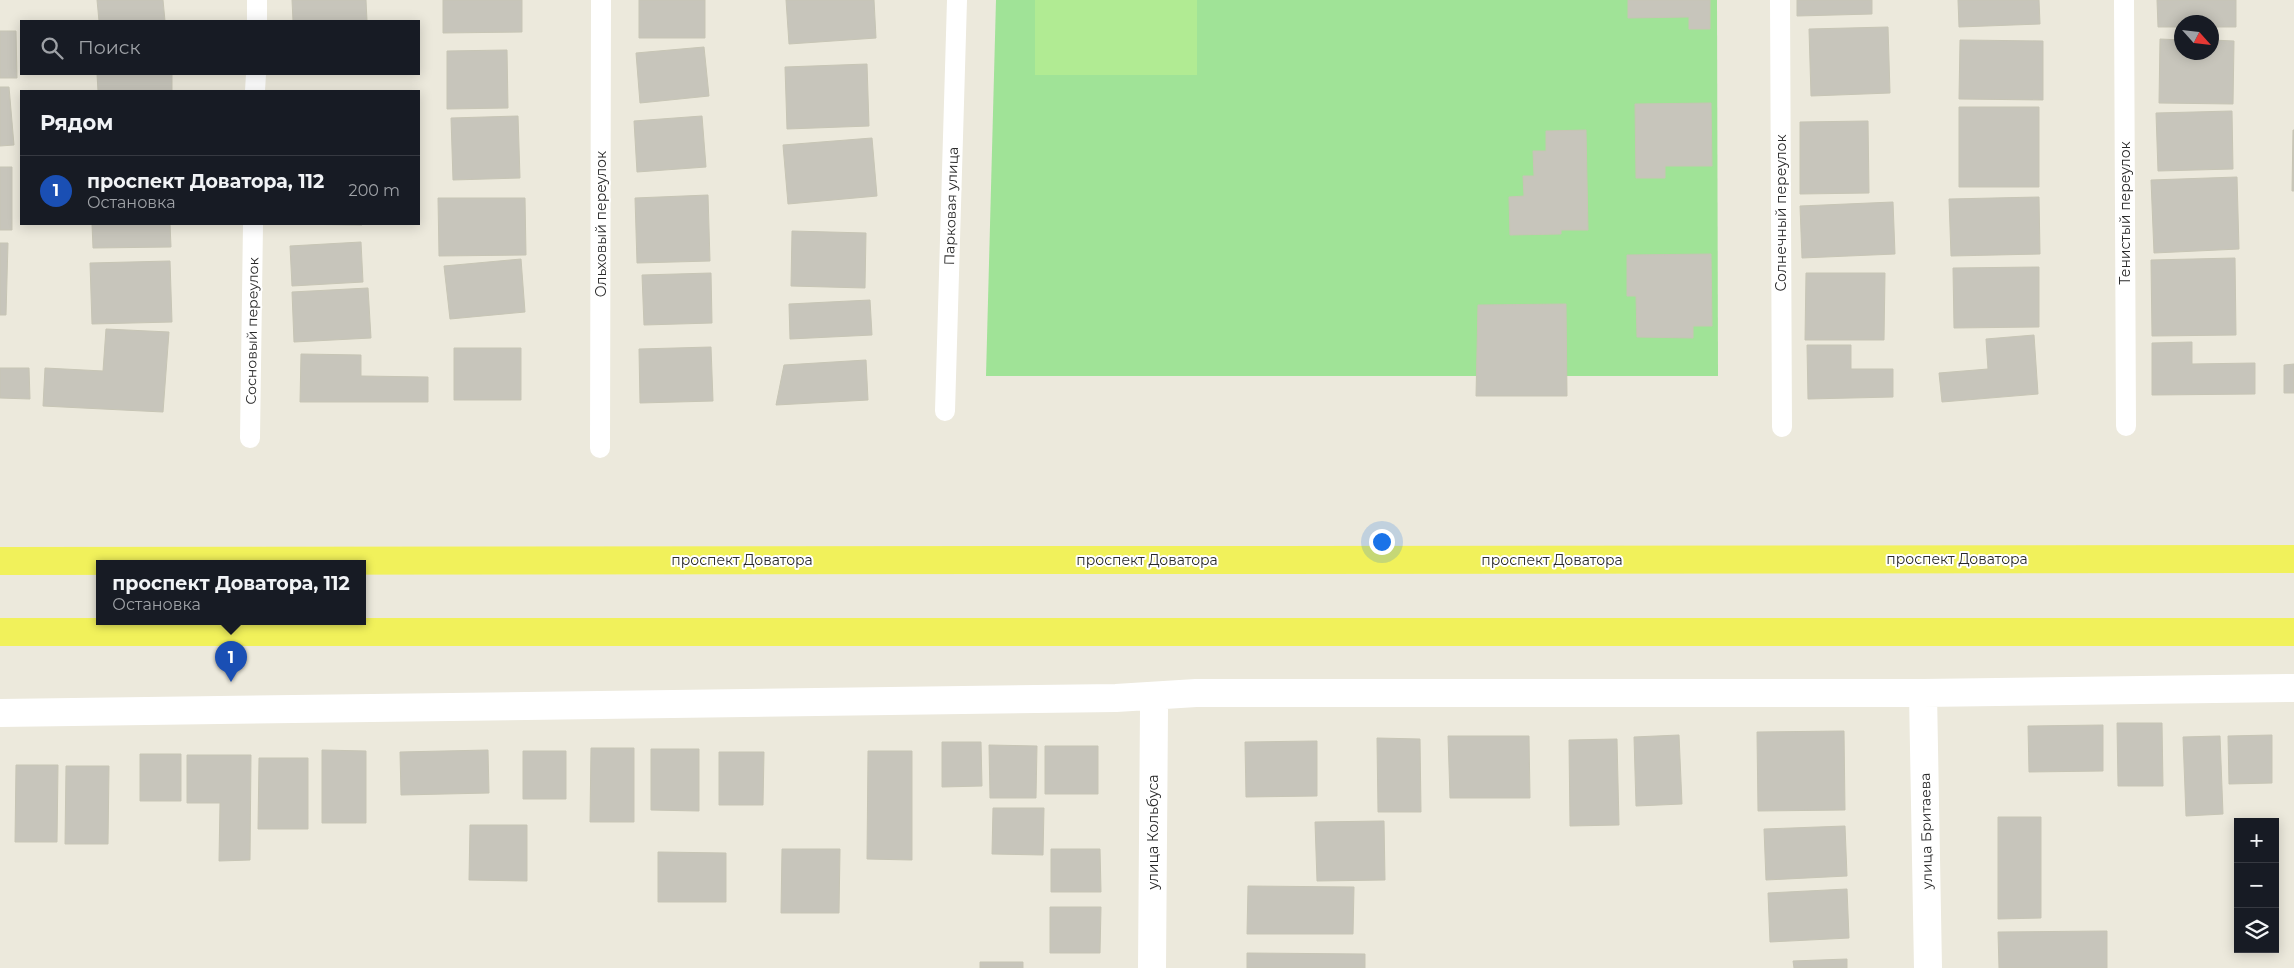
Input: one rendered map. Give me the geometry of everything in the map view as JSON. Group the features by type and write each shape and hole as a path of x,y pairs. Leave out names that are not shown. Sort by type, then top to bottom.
{"main road":[{"name":"проспект Доватора","path":"366,561 2294,559"},
{"name":"проспект Доватора","path":"0,561 96,561"},
{"path":"0,632 2294,632"}],"street":[{"path":"0,713 1116,698 1196,693 1923,693 2294,688"},
{"name":"улица Бритаева","path":"1923,693 1928,968"},
{"name":"улица Кольбуса","path":"1151,696 1154,709 1152,968"}],"lane":[{"path":"256,20 257,0"},
{"name":"Ольховый переулок","path":"600,448 601,0"},
{"name":"Парковая улица","path":"945,411 957,0"},
{"name":"Солнечный переулок","path":"1780,0 1782,427"},
{"name":"Тенистый переулок","path":"2124,0 2126,426"},
{"path":"256,75 256,90"},
{"name":"Сосновый переулок","path":"250,438 253,225"}],"green space":[{"path":"996,0 1717,0 1718,376 986,376"},
{"path":"1035,0 1197,0 1197,75 1035,75"}],"building":[{"path":"97,0 163,0 165,20 99,20"},
{"path":"292,0 366,0 367,20 293,20"},
{"path":"443,0 522,0 522,32 443,33"},
{"path":"639,0 705,0 705,38 639,38"},
{"path":"786,0 874,0 876,38 789,44"},
{"path":"1628,0 1710,0 1710,29 1689,29 1689,17 1628,18"},
{"path":"1797,0 1872,0 1872,14 1797,16"},
{"path":"1958,0 2039,0 2040,24 1959,27"},
{"path":"2157,0 2236,0 2236,27 2219,27 2219,15 2174,15 2174,27 2158,27"},
{"path":"1888,27 1890,93 1811,96 1809,29"},
{"path":"0,31 16,31 17,78 0,78"},
{"path":"2160,39 2174,40 2174,60 2219,60 2219,40 2234,41 2233,104 2159,103"},
{"path":"1960,40 2043,41 2043,100 1959,99"},
{"path":"704,47 709,96 640,103 636,53"},
{"path":"507,50 508,108 447,109 447,51"},
{"path":"867,64 869,126 787,129 785,67"},
{"path":"97,75 172,75 172,90 98,90"},
{"path":"0,87 9,87 14,145 0,146"},
{"path":"1711,103 1712,166 1665,166 1665,178 1636,178 1635,104"},
{"path":"1959,107 2039,107 2039,187 1959,187"},
{"path":"2232,111 2233,169 2158,171 2156,113"},
{"path":"518,116 520,178 453,180 451,118"},
{"path":"702,116 706,167 637,172 634,121"},
{"path":"1868,121 1869,193 1800,194 1800,122"},
{"path":"1586,130 1588,230 1561,230 1561,234 1510,235 1509,197 1524,196 1523,176 1534,176 1533,151 1546,151 1546,131"},
{"path":"2293,130 2294,191 2292,191"},
{"path":"872,138 877,196 788,204 783,145"},
{"path":"0,167 12,167 12,230 0,230"},
{"path":"2237,177 2239,249 2154,253 2151,180"},
{"path":"708,195 710,261 637,263 635,198"},
{"path":"2039,197 2040,254 1951,256 1949,199"},
{"path":"438,198 525,198 526,255 439,256"},
{"path":"1893,202 1895,254 1802,258 1800,206"},
{"path":"92,225 170,225 171,247 93,248"},
{"path":"792,231 866,233 865,288 791,286"},
{"path":"361,242 363,282 292,286 290,246"},
{"path":"0,243 8,243 6,315 0,315"},
{"path":"1711,254 1712,326 1693,326 1693,338 1637,337 1636,296 1627,296 1627,255"},
{"path":"2235,258 2236,335 2152,336 2151,260"},
{"path":"521,259 525,312 450,319 444,266"},
{"path":"170,261 172,322 92,324 90,263"},
{"path":"2039,267 2039,327 1954,328 1953,268"},
{"path":"711,273 712,323 644,325 642,275"},
{"path":"1806,273 1885,273 1884,340 1805,340"},
{"path":"368,288 371,338 294,342 292,292"},
{"path":"870,300 872,335 790,339 789,304"},
{"path":"1566,304 1567,396 1476,396 1478,305"},
{"path":"106,329 169,332 163,412 43,406 45,368 103,371"},
{"path":"2034,335 2038,394 1942,402 1939,373 1988,369 1986,339"},
{"path":"2192,342 2192,364 2255,363 2255,394 2152,395 2152,343"},
{"path":"1807,345 1851,345 1851,369 1893,369 1893,397 1808,399"},
{"path":"711,347 713,401 640,403 639,349"},
{"path":"454,348 521,348 521,400 454,400"},
{"path":"301,354 361,355 361,376 428,377 428,402 300,402"},
{"path":"866,360 868,400 776,405 784,365"},
{"path":"2294,364 2294,393 2284,393 2284,365"},
{"path":"0,368 29,368 30,399 0,398"},
{"path":"2117,723 2162,723 2163,786 2118,786"},
{"path":"2103,725 2103,771 2029,772 2028,726"},
{"path":"1844,731 1845,810 1758,811 1757,732"},
{"path":"1679,735 1682,804 1636,806 1634,737"},
{"path":"2272,735 2272,783 2229,784 2228,736"},
{"path":"1448,736 1529,736 1530,798 1450,798"},
{"path":"2220,736 2223,814 2186,816 2183,737"},
{"path":"1377,738 1420,739 1421,812 1378,812"},
{"path":"1617,739 1619,825 1570,826 1569,740"},
{"path":"1317,741 1317,796 1246,797 1245,742"},
{"path":"942,742 981,742 982,786 942,787"},
{"path":"989,745 1037,746 1036,798 990,798"},
{"path":"1045,746 1098,746 1098,794 1045,794"},
{"path":"591,748 634,748 634,822 590,822"},
{"path":"651,749 699,749 699,811 651,810"},
{"path":"322,750 366,751 366,823 322,823"},
{"path":"488,750 489,793 401,795 400,752"},
{"path":"523,751 566,751 566,799 523,799"},
{"path":"868,751 912,751 912,860 867,859"},
{"path":"719,752 764,752 763,805 719,805"},
{"path":"140,754 181,754 181,801 140,801"},
{"path":"187,755 251,755 250,860 219,861 220,803 187,803"},
{"path":"259,758 308,758 308,829 258,829"},
{"path":"16,765 58,765 57,842 15,842"},
{"path":"66,766 109,766 108,844 65,844"},
{"path":"993,808 1044,808 1043,855 992,854"},
{"path":"1998,817 2041,817 2041,918 1998,919"},
{"path":"1384,821 1385,880 1317,881 1315,822"},
{"path":"470,825 527,825 527,881 469,880"},
{"path":"1845,826 1847,876 1766,880 1764,829"},
{"path":"782,849 840,849 839,913 781,913"},
{"path":"1051,849 1100,849 1101,892 1051,892"},
{"path":"658,852 726,853 726,902 658,902"},
{"path":"1248,886 1354,887 1353,934 1247,934"},
{"path":"1847,889 1849,938 1770,942 1768,893"},
{"path":"1050,907 1101,907 1100,953 1050,953"},
{"path":"2107,931 2107,968 1999,968 1998,932"},
{"path":"1247,953 1365,954 1365,968 1247,968"},
{"path":"1847,959 1847,968 1794,968 1793,961"},
{"path":"980,962 1023,962 1023,968 980,968"}],"place":[{"name":"проспект Доватора, 112","path":"231,682"}]}
